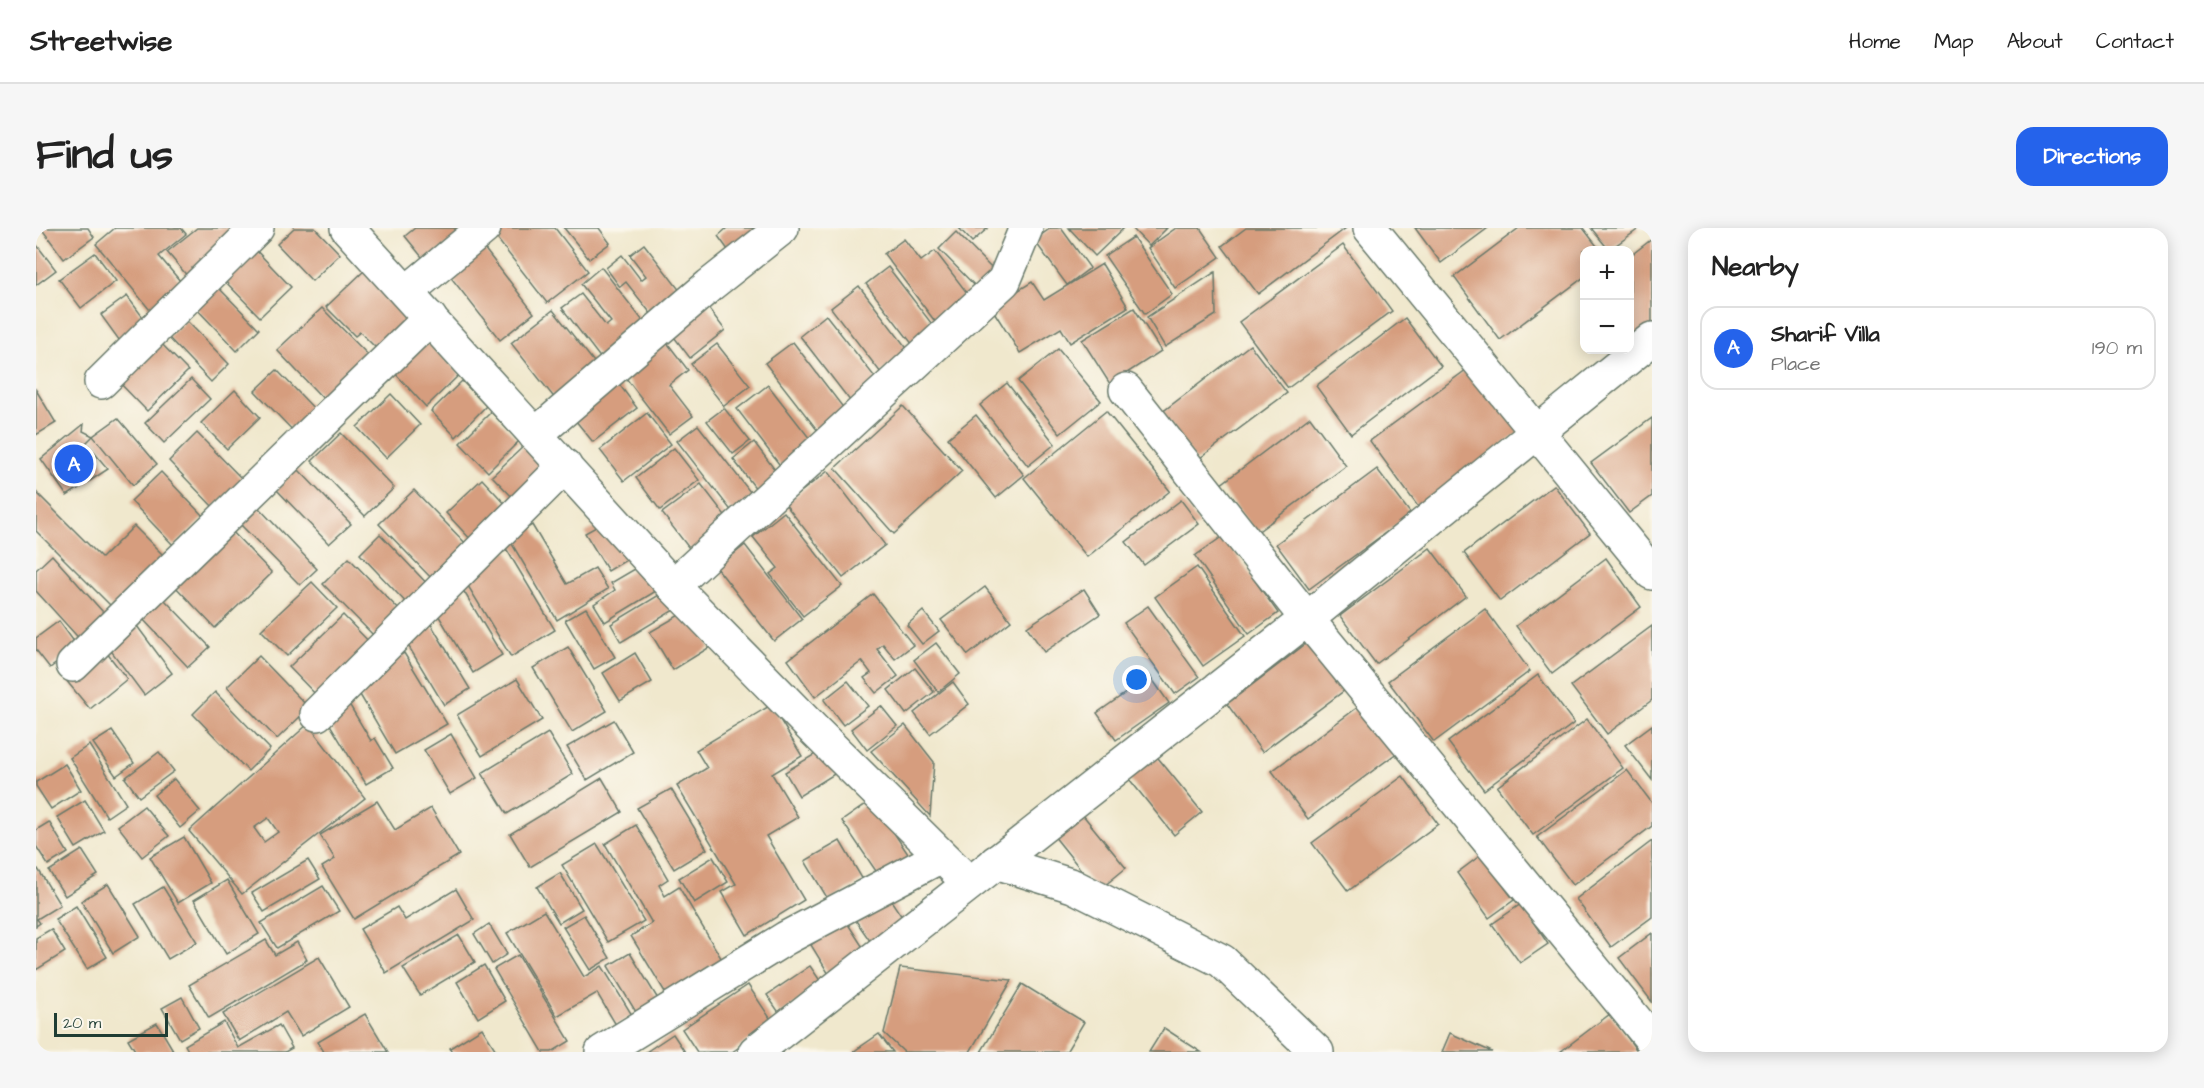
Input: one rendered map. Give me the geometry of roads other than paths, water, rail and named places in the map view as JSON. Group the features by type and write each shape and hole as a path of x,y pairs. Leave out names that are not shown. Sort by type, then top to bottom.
{"street":[{"path":"101,382 257,228"},
{"path":"347,228 673,586 814,731 969,883"},
{"path":"407,292 484,228"},
{"path":"536,435 710,285 782,228"},
{"path":"673,586 1004,281 1026,228"},
{"path":"1370,228 1652,573"},
{"path":"72,665 430,318"},
{"path":"755,1052 1307,620 1652,339"},
{"path":"1126,390 1307,620 1652,1040"},
{"path":"316,714 565,466"},
{"path":"602,1052 786,938 941,856"},
{"path":"996,862 1073,886 1222,961 1317,1052"}],"place":[{"name":"Sharif Villa","path":"74,464"}]}
